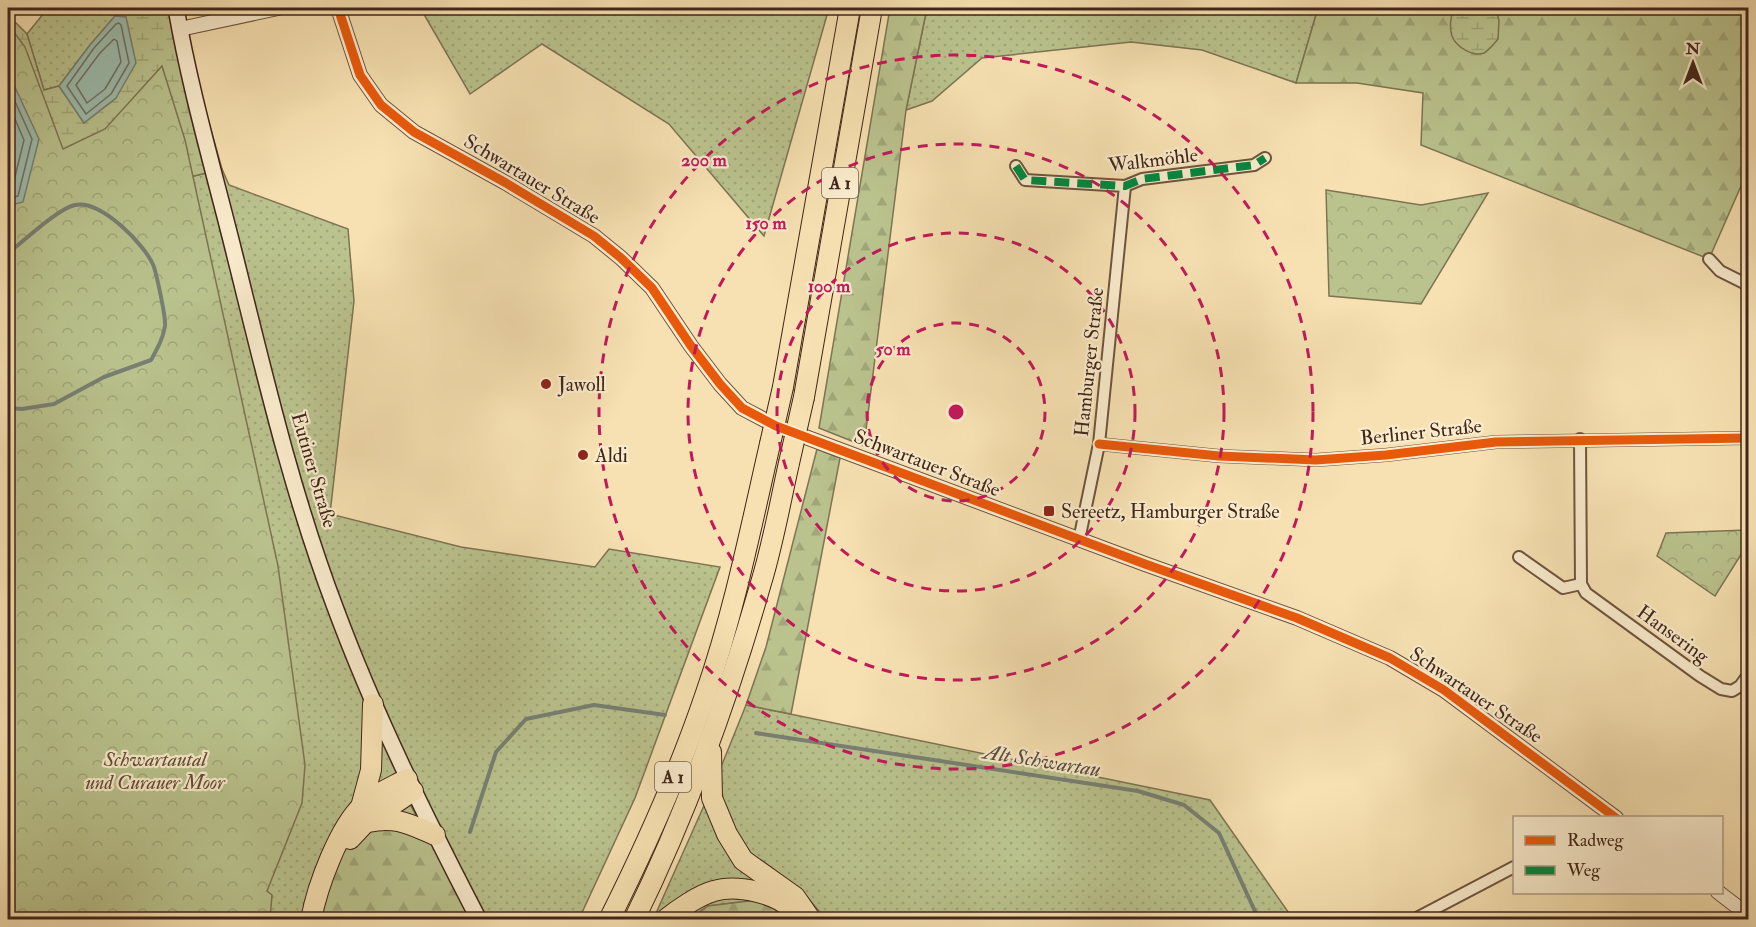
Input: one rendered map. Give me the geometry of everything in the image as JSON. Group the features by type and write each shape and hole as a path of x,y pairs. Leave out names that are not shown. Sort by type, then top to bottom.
{"highway":[{"name":"A 1","path":"609,920 636,866 707,692 741,575 783,387 850,8"},
{"name":"A 1","path":"634,920 656,876 710,740 762,582 804,397 872,8"},
{"path":"311,920 324,875 338,845 363,815 371,770 373,704"},
{"path":"710,740 712,798 727,834 743,860 795,897 811,920"},
{"path":"318,920 328,885 343,848 376,795 410,785"},
{"path":"363,815 398,820 435,835"},
{"path":"665,920 676,911 713,891 740,889 767,894 787,904 801,920"}],"main road":[{"name":"Eutiner Straße","path":"176,8 243,291 301,507 334,606 373,704 410,785 479,920"}],"street":[{"path":"180,29 278,8"},
{"name":"Schwartauer Straße","path":"338,8 360,75 381,105 414,132 575,224 621,258 652,288 691,346 742,408 776,426 1079,540 1297,618 1390,658 1444,690 1612,816"},
{"name":"Walkmöhle","path":"1016,166 1024,180 1125,186 1142,179 1254,165 1265,158"},
{"name":"Hamburger Straße","path":"1079,540 1099,444 1125,186"},
{"path":"1708,259 1720,271 1749,285"},
{"name":"Berliner Straße","path":"1099,444 1218,456 1316,460 1386,455 1496,442 1749,438"},
{"path":"1519,557 1563,588 1581,584 1580,440"},
{"name":"Hansering","path":"1581,584 1586,593 1721,689 1732,691 1740,686 1749,675"},
{"path":"1413,920 1513,868"},
{"path":"1721,894 1749,915"}],"green space":[{"path":"48,8 117,8 115,16 59,86 44,90 27,34"},
{"path":"117,8 156,8 180,20 222,169 58,210 8,72 8,15 27,34 44,90 59,86 84,123 116,98 126,17 115,16"},
{"path":"427,8 829,8 764,236 669,124 542,44 470,94 422,11"},
{"path":"890,8 927,8 906,110 864,446 819,428"},
{"path":"927,8 1318,8 1296,83 1202,50 1131,42 982,58 932,101 906,110"},
{"path":"1318,8 1748,8 1748,170 1709,259 1421,145 1423,93 1357,83 1296,83"},
{"path":"1454,8 1496,8 1499,21 1498,39 1486,52 1475,54 1461,47 1454,40 1451,33 1451,18"},
{"name":"Schwartautal und Curauer Moor","path":"8,24 25,47 63,149 105,129 162,66 185,140 278,566 305,765 302,803 267,891 272,895 270,919 8,919"},
{"path":"222,169 229,185 348,229 354,301 330,514 461,547 595,567 609,549 720,567 635,798 579,919 473,919 406,798 309,919 8,919 8,249 58,210"},
{"path":"1326,190 1421,205 1488,193 1421,304 1329,296"},
{"path":"817,449 840,458 791,714 746,705 766,647"},
{"path":"1747,530 1747,545 1715,596 1657,556 1666,533"},
{"path":"746,705 1210,800 1293,919 826,919 801,890 761,860 757,900 708,906 689,919 653,920 719,772"},
{"path":"406,797 473,920 309,920 328,856"},
{"path":"757,900 777,910 786,919 689,920 708,906"}],"water":[{"path":"115,16 126,17 136,63 116,98 84,123 59,86"},
{"path":"8,72 39,139 23,202 8,206"}],"waterway":[{"name":"Alt Schwartau","path":"8,253 59,212 75,205 97,209 121,225 149,258 154,267 165,321 161,340 151,360 104,377 54,404 22,409 8,408"},
{"name":"Alt Schwartau","path":"470,832 496,752 526,719 594,705 665,715"},
{"name":"Alt Schwartau","path":"756,733 1138,791 1184,805 1219,833 1259,920"}],"marked path":[{"path":"1016,166 1025,180 1125,186 1142,179 1254,165 1265,158"}],"cycle path":[{"path":"338,8 360,75 381,105 414,132 506,183 594,236 621,258 652,288 691,346 742,408 776,426 1145,564 1297,618 1390,658 1444,690 1613,816"},
{"path":"1099,444 1219,456 1316,460 1386,455 1496,442 1748,438"}],"place":[{"name":"Jawoll","path":"546,384"},
{"name":"Aldi","path":"583,455"},
{"name":"Sereetz, Hamburger Straße","path":"1049,511"}]}
